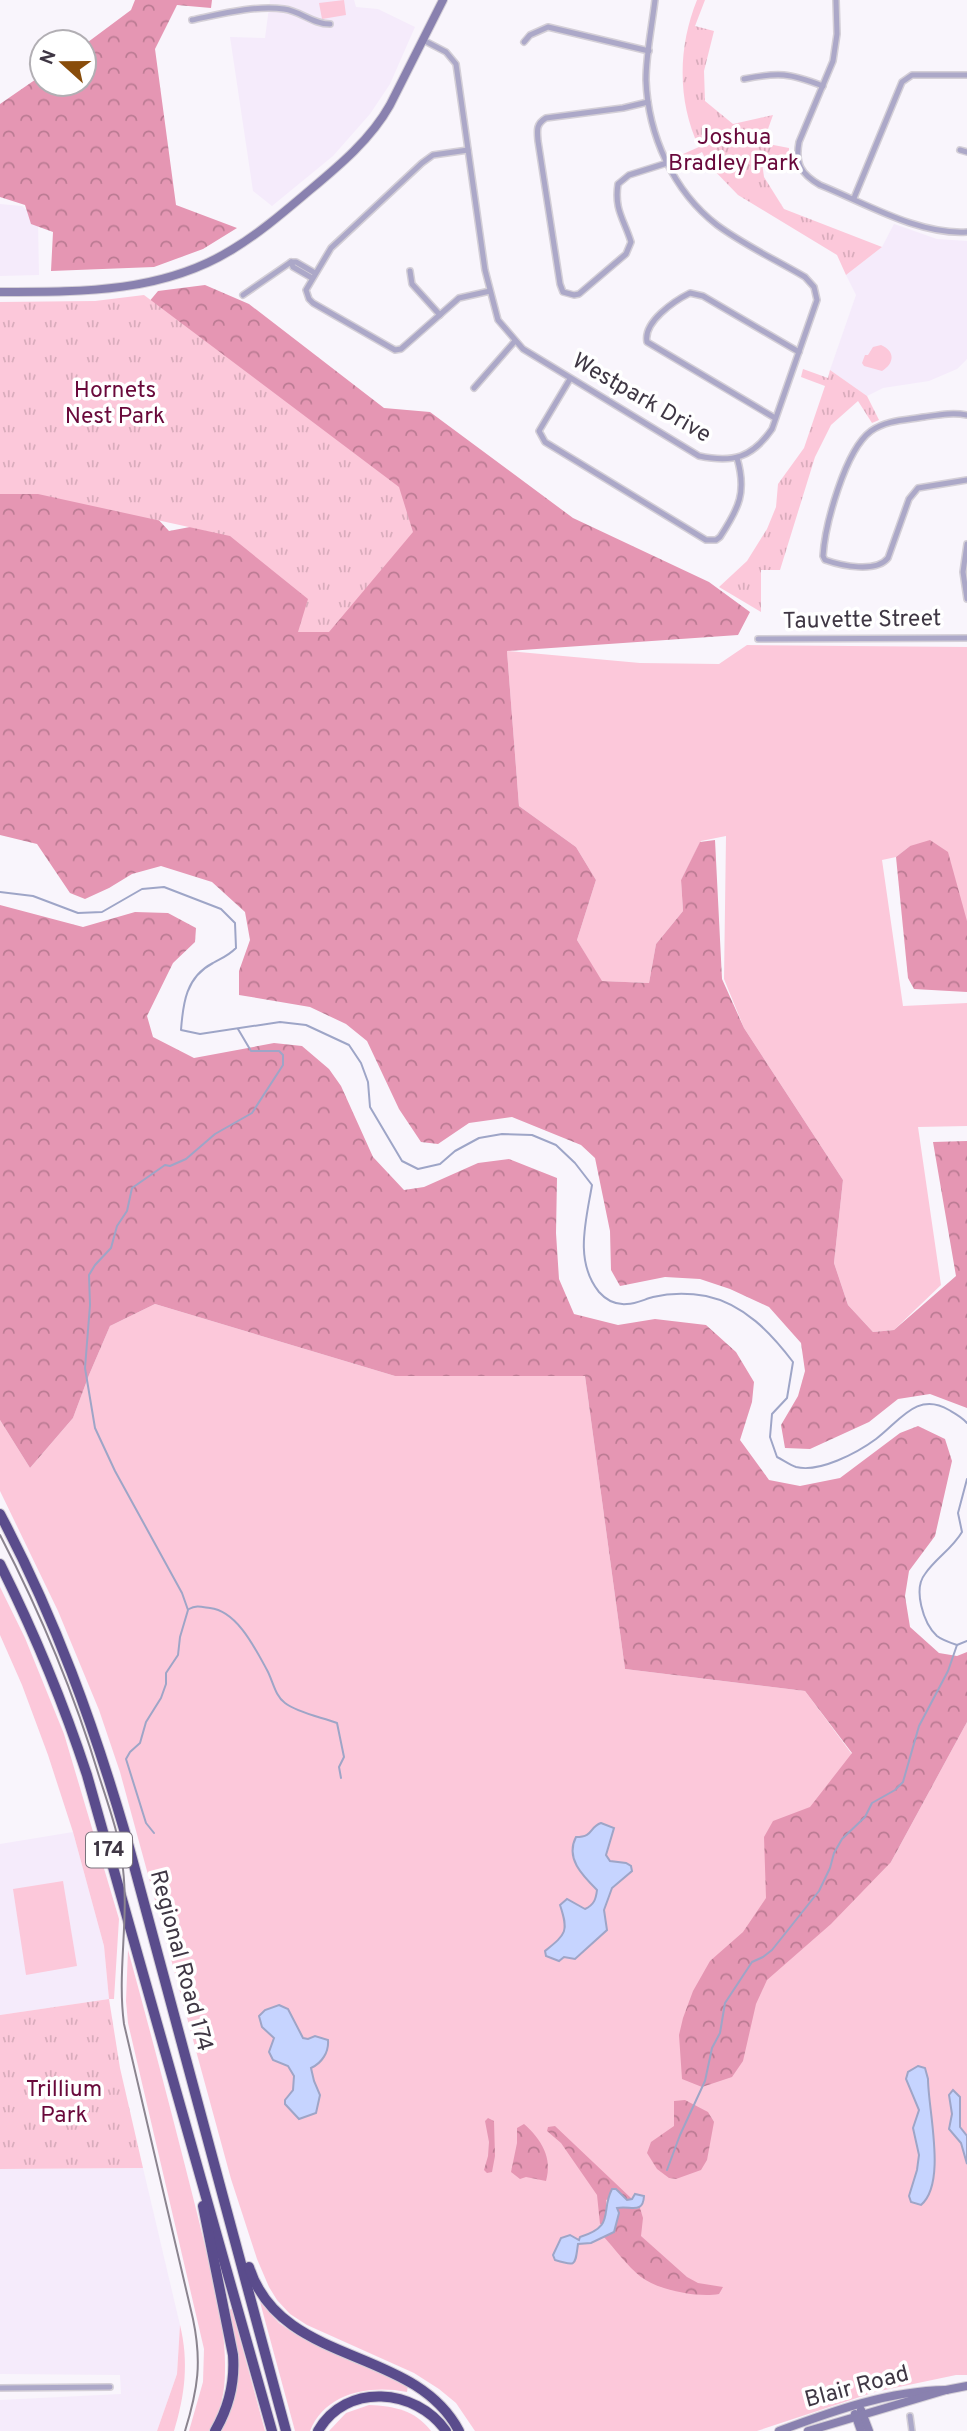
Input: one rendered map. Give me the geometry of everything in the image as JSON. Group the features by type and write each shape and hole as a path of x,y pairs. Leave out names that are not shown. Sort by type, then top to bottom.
{"highway":[{"name":"Regional Road 174","path":"0,1514 50,1617 97,1738 126,1836 286,2431"},
{"name":"Regional Road 174","path":"0,1564 50,1671 87,1775 272,2431"},
{"path":"204,2127 252,2277 270,2307 301,2332 420,2387 446,2409 459,2431"},
{"path":"188,2134 233,2355 233,2382 215,2431"},
{"path":"318,2431 331,2414 347,2404 380,2396 413,2402 430,2413 446,2431"}],"street":[{"path":"0,292 75,292 145,283 195,269 233,250 276,218 366,139 381,121 443,0"},
{"path":"570,379 539,431 545,442 706,540 720,537 738,508 743,490 737,458 750,453 763,442 772,429 817,300 814,287 805,277 717,225 688,197 667,163 656,138 646,81 655,0"},
{"path":"836,0 835,47 823,86 799,142 799,168 808,178 820,185 933,230 967,232"},
{"path":"192,20 225,13 280,8 291,10 316,23 330,24"},
{"path":"524,42 530,35 548,27 649,51"},
{"name":"Westpark Drive","path":"423,40 446,52 456,64 490,291 498,320 523,349 699,456 713,459 737,458"},
{"path":"744,79 769,74 793,74 823,86"},
{"path":"854,198 902,82 912,75 967,75"},
{"path":"648,102 546,118 540,121 537,127 559,284 563,292 579,294 626,254 631,242 618,207 618,184 629,175 667,163"},
{"path":"468,150 433,155 422,163 331,248 306,290 313,303 395,350 401,349 459,298 490,291"},
{"path":"960,150 967,152"},
{"path":"243,295 291,262 293,267 313,275"},
{"path":"410,271 412,284 440,315"},
{"path":"775,418 647,342 646,331 679,299 690,293 703,296 799,352"},
{"path":"474,388 515,341"},
{"path":"967,415 949,414 894,421 877,427 865,437 848,462 827,527 823,556 825,560 839,564 874,567 883,565 909,499 918,488 967,480"},
{"path":"967,544 962,572 967,599"},
{"name":"Tauvette Street","path":"758,639 967,638"},
{"name":"Blair Road","path":"808,2431 967,2386"},
{"path":"0,2388 110,2387"},
{"name":"Blair Road","path":"779,2431 855,2405 915,2390 946,2390"},
{"path":"855,2405 860,2431"},
{"path":"870,2431 873,2419 881,2409"},
{"path":"859,2416 870,2431"},
{"path":"910,2416 912,2431"},
{"path":"837,2422 860,2431"}],"shaded area":[{"path":"270,0 354,0 356,7 378,9 415,27 390,84 370,114 333,156 272,206 253,191 230,37 265,38"},
{"path":"0,204 22,206 38,220 39,275 0,276"},
{"path":"894,224 937,239 967,241 967,359 957,369 929,381 883,388 867,396 830,370 856,295 846,275 882,247"},
{"path":"73,1832 104,1946 109,1999 0,2015 0,1844"},
{"path":"143,2168 180,2325 177,2374 157,2431 0,2431 0,2400 121,2394 120,2375 0,2374 0,2169"}],"green space":[{"path":"135,0 212,0 211,8 177,5 155,49 176,205 237,228 203,249 154,267 51,271 53,232 31,224 25,205 0,197 0,104 28,85 28,98 98,98 98,35 131,10"},
{"path":"344,0 346,15 322,19 319,3"},
{"name":"Joshua Bradley Park","path":"697,0 705,0 695,26 714,31 704,71 705,101 733,124 773,115 763,143 789,148 789,155 761,155 764,177 784,209 882,247 846,275 837,255 738,195 708,164 702,152 678,165 674,158 699,147 687,111 683,74 686,36"},
{"path":"205,285 249,304 384,408 430,412 573,518 709,582 750,612 738,635 507,651 519,806 576,847 596,880 577,940 602,981 649,983 656,944 683,911 681,880 700,842 715,840 722,979 744,1028 843,1180 834,1263 848,1305 873,1332 894,1330 956,1276 933,1142 967,1141 967,1408 930,1394 898,1399 869,1422 810,1449 785,1448 781,1425 798,1396 805,1371 801,1343 769,1307 700,1279 665,1277 620,1286 611,1270 610,1231 595,1158 581,1145 512,1117 469,1123 438,1144 421,1142 399,1109 367,1041 346,1024 310,1007 239,995 239,971 250,940 245,912 212,882 161,866 132,874 85,899 70,893 37,844 0,835 0,491 126,485 169,531 211,523 143,309 158,291"},
{"name":"Hornets Nest Park","path":"144,295 399,487 413,532 329,632 298,632 308,599 230,536 38,494 0,494 0,302 95,301"},
{"path":"881,345 891,354 889,364 882,371 864,366 862,363 865,355 868,355 873,347"},
{"path":"803,369 828,378 830,370 867,396 879,420 872,423 858,401 831,425 815,457 780,570 761,570 761,612 719,587 747,561 767,529 776,507 778,484 804,448 825,386 801,377"},
{"path":"747,645 967,647 967,921 910,846 896,857 882,860 903,1006 967,1003 967,1126 918,1127 941,1285 894,1330 873,1332 848,1305 834,1263 843,1180 744,1028 724,979 726,836 701,841 681,880 683,911 656,944 649,983 601,981 577,940 596,880 576,847 519,806 507,651 640,663 719,664"},
{"path":"930,840 948,852 967,921 967,992 914,989 908,978 896,857 910,846"},
{"path":"0,905 83,927 135,912 168,913 196,928 195,942 173,963 147,1016 153,1037 194,1058 274,1043 302,1046 329,1069 341,1086 373,1157 404,1190 424,1187 478,1163 509,1159 557,1178 559,1279 574,1314 618,1325 655,1319 706,1325 736,1352 754,1382 752,1402 740,1440 769,1480 800,1486 840,1478 900,1433 918,1426 945,1439 952,1461 935,1536 909,1571 905,1596 910,1627 939,1653 957,1656 967,1652 967,1722 891,1862 831,1924 767,1980 756,2004 743,2061 732,2077 702,2087 682,2079 679,2035 693,1991 710,1961 743,1932 766,1898 764,1837 773,1821 810,1807 852,1753 805,1691 625,1669 585,1376 395,1376 155,1304 110,1326 73,1418 30,1468 0,1420"},
{"path":"155,1304 395,1376 585,1376 625,1669 805,1691 863,1769 891,1862 967,1722 967,2375 875,2392 757,2431 475,2431 456,2403 439,2389 414,2373 307,2325 290,2314 277,2300 257,2259 231,2179 120,1772 99,1710 58,1611 0,1491 0,1420 30,1468 73,1418 110,1326"},
{"path":"0,1587 25,1638 64,1734 119,1919 114,1999 109,1999 104,1946 73,1832 48,1755 0,1635"},
{"path":"63,1881 77,1966 26,1975 13,1889"},
{"path":"128,1950 189,2180 220,2311 225,2350 224,2386 222,2402 209,2431 189,2431 203,2382 204,2349 128,2023"},
{"name":"Trillium Park","path":"109,1999 120,2068 143,2168 0,2169 0,2015"},
{"path":"685,2100 708,2112 714,2122 707,2160 701,2170 676,2179 669,2178 657,2169 647,2153 651,2142 674,2126 674,2101"},
{"path":"488,2118 494,2121 495,2156 492,2172 487,2173 484,2170 488,2156 489,2142 485,2121"},
{"path":"524,2124 536,2136 547,2157 546,2181 526,2177 520,2179 511,2172 517,2128"},
{"path":"555,2126 632,2199 627,2200 619,2195 606,2200 607,2216 602,2224 597,2195 561,2143 547,2131 548,2127"},
{"path":"617,2208 640,2208 643,2218 641,2236 687,2277 698,2283 723,2287 719,2294 678,2292 648,2282 636,2273 603,2236 614,2232 619,2213"},
{"path":"260,2302 279,2323 295,2334 408,2385 407,2392 378,2390 351,2394 327,2407 310,2431 295,2431"},
{"path":"232,2309 265,2431 219,2431 236,2391 238,2375 228,2310"},
{"path":"180,2325 185,2365 181,2404 174,2431 157,2431 177,2374"},
{"path":"369,2405 403,2410 418,2418 431,2431 329,2431 346,2413"}],"water":[{"path":"601,1823 614,1828 606,1855 610,1861 631,1866 632,1871 612,1888 604,1910 607,1930 575,1959 564,1957 559,1961 546,1956 545,1951 564,1932 560,1905 567,1899 585,1909 591,1906 597,1890 577,1866 573,1845 576,1837 589,1834"},
{"path":"279,2005 288,2009 303,2038 315,2036 328,2040 324,2057 311,2068 320,2095 316,2113 299,2119 285,2104 293,2090 294,2076 288,2066 273,2060 269,2052 274,2038 262,2027 259,2016 265,2010"},
{"path":"918,2066 925,2068 928,2079 935,2164 929,2195 921,2205 911,2202 909,2196 919,2155 913,2128 919,2110 906,2079 908,2072"},
{"path":"953,2090 960,2097 960,2127 967,2136 967,2164 961,2143 949,2129 952,2114 949,2095"},
{"path":"612,2189 616,2189 627,2200 632,2199 635,2194 644,2196 643,2202 635,2208 617,2208 619,2213 614,2232 591,2243 578,2244 575,2260 571,2264 555,2260 553,2255 561,2238 570,2235 579,2240 603,2223"}],"waterway":[{"path":"0,892 33,896 78,913 102,912 142,889 164,887 221,909 235,923 236,948 204,969 192,983 185,1001 181,1030 200,1034 280,1022 306,1025 349,1045 361,1063 368,1082 370,1107 402,1161 418,1169 440,1164 455,1151 479,1138 502,1134 532,1135 556,1145 592,1185 585,1227 584,1254 591,1280 602,1295 623,1304 673,1294 700,1295 720,1300 756,1321 793,1362 787,1398 772,1414 770,1437 777,1457 789,1464 796,1467 816,1467 848,1456 918,1406 938,1405 967,1423"},
{"path":"154,1833 146,1823 126,1759 140,1743 146,1722 161,1698 166,1684 166,1673 178,1655 188,1610 182,1593 115,1471 95,1428 85,1368 90,1305 89,1275 111,1248 117,1226 127,1211 132,1188 165,1165 170,1166 186,1159 215,1134 252,1113 283,1065 283,1055 279,1051 251,1051 238,1029"},
{"path":"967,1479 958,1513 962,1532 925,1574 920,1588 924,1615 937,1636 957,1645 967,1641"},
{"path":"189,1609 210,1608 229,1616 251,1642 282,1700 296,1709 337,1723 344,1757 339,1767 341,1778"},
{"path":"667,2170 705,2081 712,2048 720,2033 725,2003 752,1962 772,1950 819,1891 842,1839 865,1817 872,1803 895,1790 903,1782 919,1726 948,1671 957,1645"}],"tram line":[{"path":"0,1535 29,1593 67,1684 89,1745 119,1845 125,1908 122,1985 124,2024 196,2334 197,2375 185,2431"}]}
